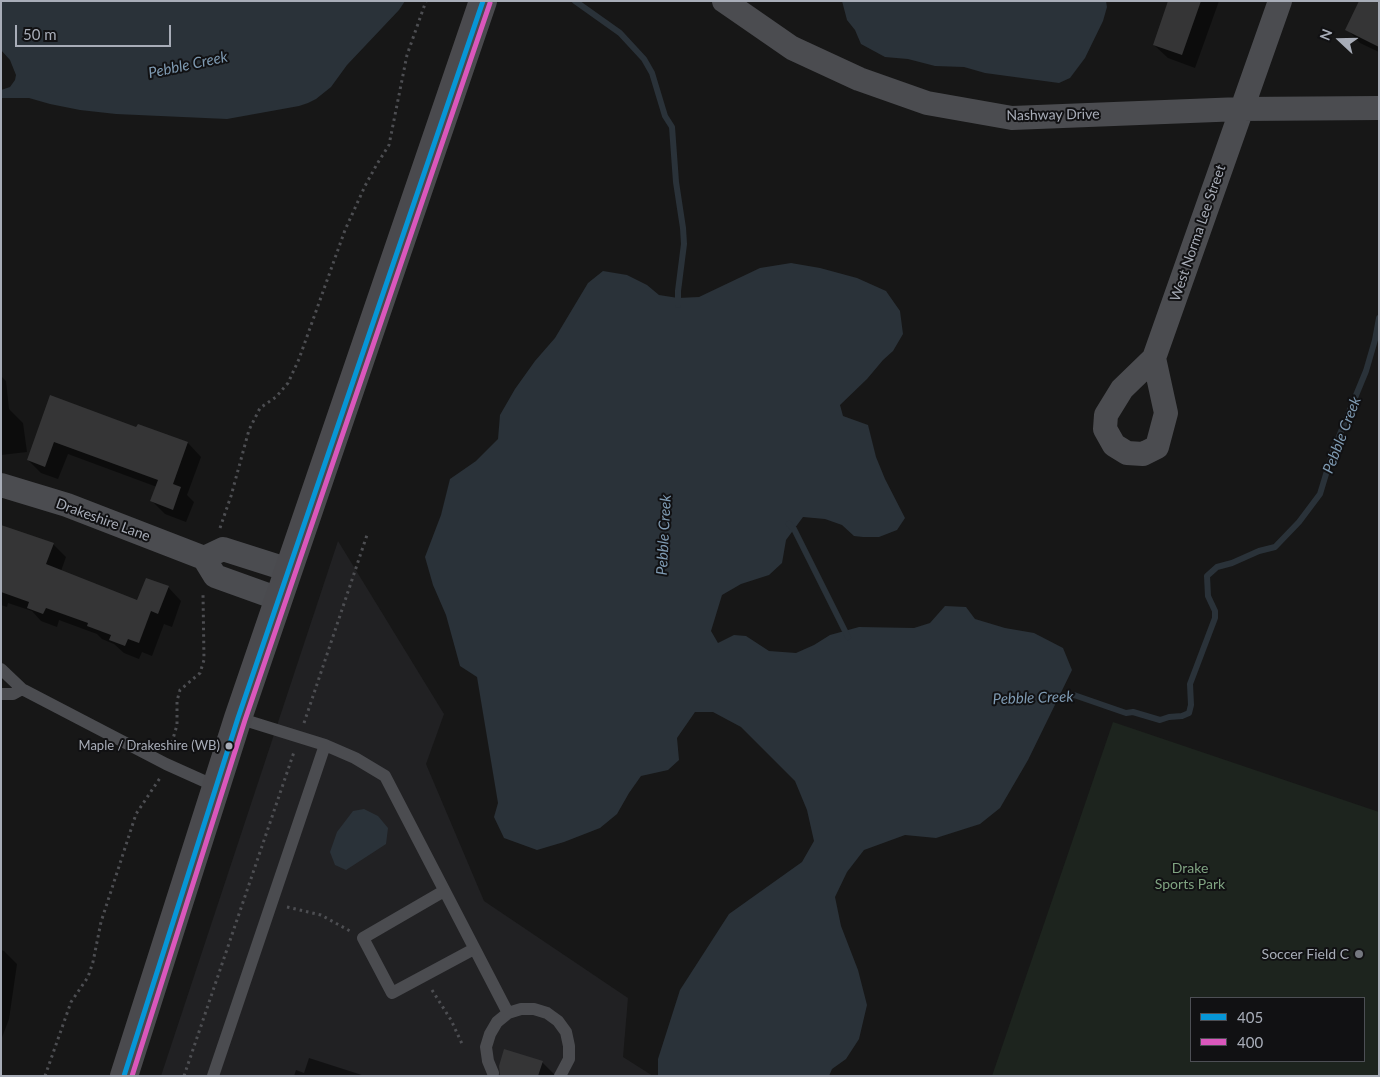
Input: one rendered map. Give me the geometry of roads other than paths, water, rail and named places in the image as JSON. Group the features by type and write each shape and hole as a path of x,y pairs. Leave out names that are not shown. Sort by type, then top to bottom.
{"main road":[{"path":"124,1076 215,786 483,1"}],"street":[{"name":"Nashway Drive","path":"724,1 792,48 859,79 927,103 1012,118 1241,109 1379,108"},
{"name":"West Norma Lee Street","path":"1154,358 1280,1"},
{"name":"Drakeshire Lane","path":"1,485 67,506 204,558"},
{"path":"279,599 215,576 204,558 222,549 289,570"}],"lane":[{"path":"1,669 22,689 166,764 215,786"},
{"path":"1,694 13,694 22,689"},
{"path":"238,718 325,745 355,758 385,776 508,1013"},
{"path":"212,1076 325,745"},
{"path":"444,891 363,938 392,992 474,949"},
{"path":"493,1074 488,1061 486,1047 490,1034 497,1022 508,1013 521,1009 534,1009 547,1013 558,1021 566,1032 569,1059 564,1072 560,1076"}],"water":[{"path":"1,1 405,1 399,10 347,65 331,87 316,99 299,106 227,119 116,114 80,110 29,98 1,98 1,90 10,87 16,75 10,60 1,50"},
{"path":"842,1 1106,1 1107,7 1103,21 1085,58 1070,78 1059,83 985,73 964,67 935,66 908,59 885,57 861,44 855,30 847,20"},
{"path":"791,263 820,268 857,278 886,291 900,311 903,334 893,351 840,405 843,416 868,425 876,457 905,518 897,530 879,537 863,537 854,536 842,525 825,519 803,517 786,540 782,563 769,575 741,584 722,595 711,631 718,643 734,635 746,636 769,651 796,653 830,635 859,627 914,628 930,623 945,606 966,607 975,619 1005,628 1034,633 1063,648 1072,670 1028,760 1000,808 980,824 936,838 905,835 864,850 847,872 835,897 841,926 858,970 867,1005 859,1039 846,1059 832,1069 829,1076 658,1076 658,1059 680,990 729,914 802,862 814,841 807,810 795,781 741,727 713,712 695,712 677,738 679,760 668,770 641,776 617,814 600,828 537,850 504,838 494,817 498,803 477,677 460,666 446,615 433,585 425,557 441,515 450,479 476,461 498,439 500,415 515,389 535,361 555,338 588,283 603,271 627,275 647,285 659,295 678,298 699,297 760,268"},
{"path":"364,809 378,816 388,828 386,844 346,870 335,865 330,852 337,832 353,811"}],"waterway":[{"name":"Pebble Creek","path":"575,1 620,33 644,59 652,73 665,116 672,127 676,182 684,244 678,305"},
{"name":"Pebble Creek","path":"1052,697 1074,695 1126,713 1133,712 1160,720 1189,713 1191,705 1190,684 1215,618 1215,611 1208,596 1207,576 1217,567 1275,547 1299,522 1320,494 1333,451 1366,371 1379,318"},
{"name":"Pebble Creek","path":"789,524 794,529 848,637"}],"place":[{"name":"Maple / Drakeshire (WB)","path":"229,746"},
{"name":"Soccer Field C","path":"1359,954"}],"park label":[{"name":"Drake Sports Park","path":"1190,876"}]}
